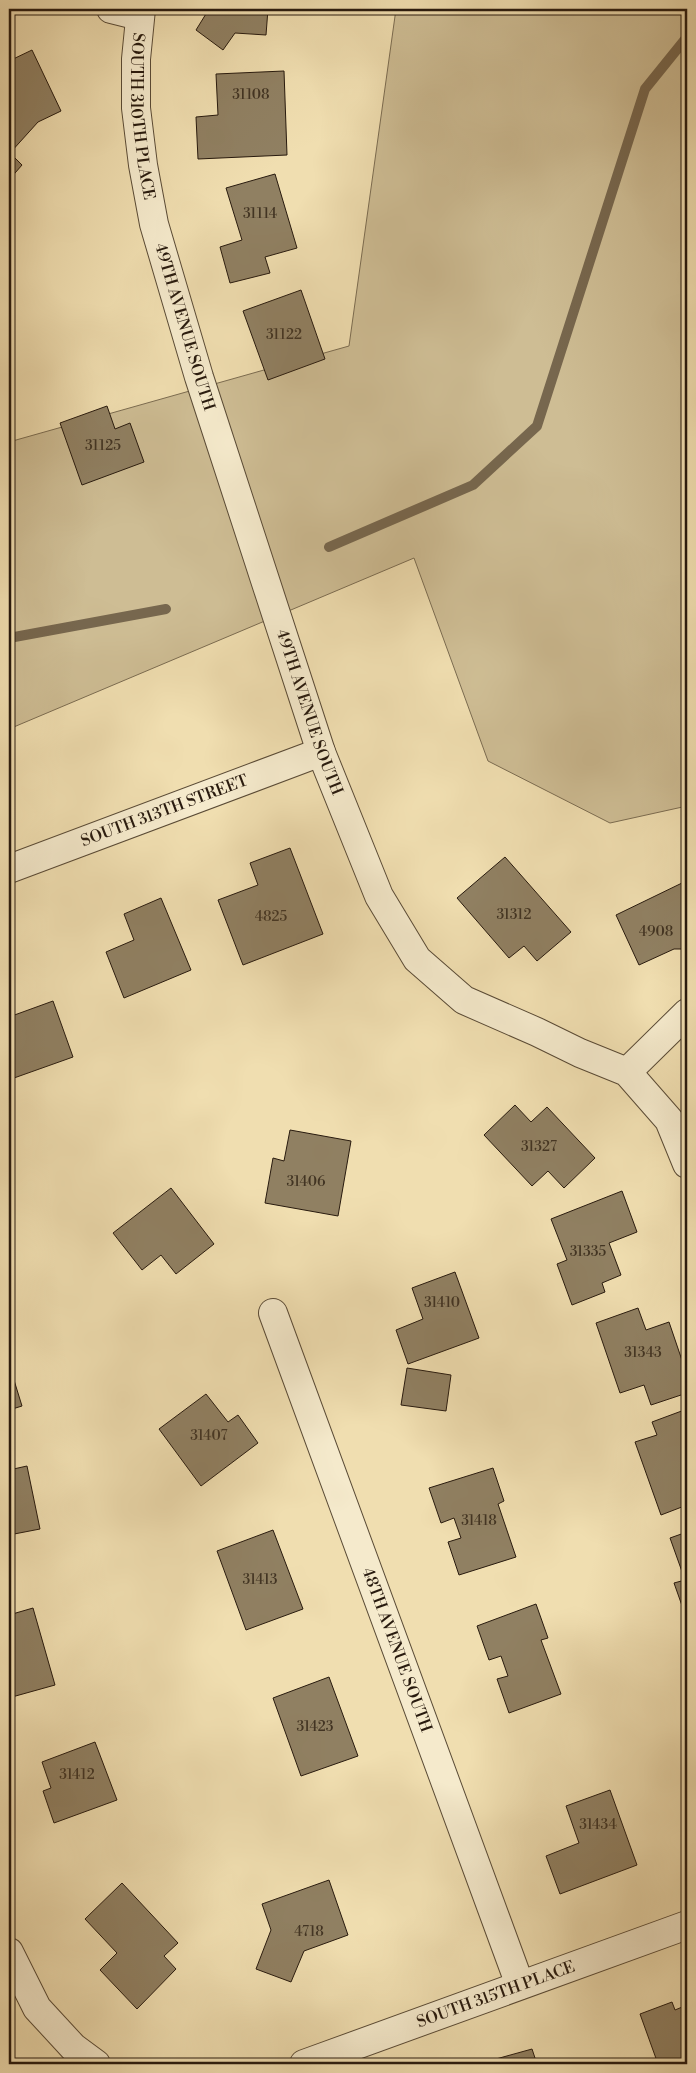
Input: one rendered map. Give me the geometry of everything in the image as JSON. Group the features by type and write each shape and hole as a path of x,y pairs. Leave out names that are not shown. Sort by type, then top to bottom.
{"street":[{"path":"111,9 140,13"},
{"name":"SOUTH 310TH PLACE","path":"140,13 136,59 136,108 143,165 154,224"},
{"name":"49TH AVENUE SOUTH","path":"154,224 196,368 321,752 379,896 417,959 464,1000 580,1053 627,1072"},
{"name":"SOUTH 313TH STREET","path":"9,869 321,752"},
{"path":"687,1013 627,1072 669,1120 687,1164"},
{"name":"48TH AVENUE SOUTH","path":"273,1314 520,1985"},
{"name":"SOUTH 315TH PLACE","path":"304,2064 687,1925"},
{"path":"9,1952 37,2008 73,2047 96,2064"}],"shaded area":[{"path":"396,9 687,9 687,806 610,823 488,761 414,558 9,729 9,442 349,346"}],"building":[{"path":"209,9 268,9 266,35 235,33 223,50 196,30"},
{"path":"32,50 61,111 38,122 10,153 22,165 9,180 9,88 12,84 9,77 9,61"},
{"path":"284,71 287,155 198,159 196,117 218,115 216,74"},
{"path":"275,174 297,248 265,257 270,273 230,283 220,247 242,240 226,188"},
{"path":"9,227 14,231 9,239"},
{"path":"301,290 325,359 268,380 243,311"},
{"path":"107,406 115,429 130,423 144,462 82,485 60,423"},
{"path":"290,848 323,934 243,965 218,900 258,885 250,863"},
{"path":"505,857 571,932 537,961 524,946 509,958 457,898"},
{"path":"682,883 687,894 687,949 674,949 639,965 616,915"},
{"path":"161,898 191,970 124,998 106,952 134,940 124,914"},
{"path":"53,1001 73,1057 14,1078 9,1064 9,1017"},
{"path":"515,1105 531,1122 547,1107 595,1158 564,1188 548,1171 532,1186 484,1135"},
{"path":"290,1130 351,1141 338,1216 265,1203 273,1158 284,1161"},
{"path":"171,1188 214,1244 176,1274 161,1255 142,1270 113,1233"},
{"path":"622,1191 637,1232 609,1243 621,1275 602,1283 605,1292 572,1305 557,1264 567,1260 551,1219"},
{"path":"455,1272 479,1338 408,1364 396,1330 423,1319 412,1288"},
{"path":"638,1308 646,1330 669,1322 687,1375 687,1393 651,1405 644,1385 620,1393 596,1323"},
{"path":"9,1364 22,1406 9,1410"},
{"path":"407,1368 451,1375 446,1411 401,1405"},
{"path":"206,1394 228,1422 238,1415 258,1443 201,1486 159,1429"},
{"path":"687,1409 687,1505 661,1515 635,1442 657,1435 652,1422"},
{"path":"27,1466 40,1529 9,1535 9,1470"},
{"path":"493,1468 504,1501 498,1504 516,1557 459,1575 448,1542 461,1538 454,1518 441,1523 429,1488"},
{"path":"273,1530 303,1609 246,1630 217,1551"},
{"path":"687,1532 686,1617 674,1583 685,1580 670,1538"},
{"path":"536,1604 548,1638 541,1640 561,1694 509,1713 497,1679 508,1676 501,1656 489,1660 477,1626"},
{"path":"33,1608 55,1685 12,1697 9,1684 9,1615"},
{"path":"329,1677 358,1756 301,1776 273,1698"},
{"path":"95,1742 117,1800 54,1823 43,1791 51,1788 42,1762"},
{"path":"610,1790 637,1865 560,1894 546,1856 579,1843 566,1806"},
{"path":"329,1880 348,1935 304,1951 291,1982 256,1969 271,1930 262,1904"},
{"path":"122,1883 178,1943 164,1956 176,1969 137,2009 100,1970 117,1953 85,1919"},
{"path":"672,2002 675,2010 687,2005 687,2064 658,2064 640,2014"},
{"path":"532,2049 537,2064 498,2064 496,2059"}],"waterway":[{"path":"329,547 473,485 537,426 645,89 687,37"},
{"path":"9,638 166,609"}]}
